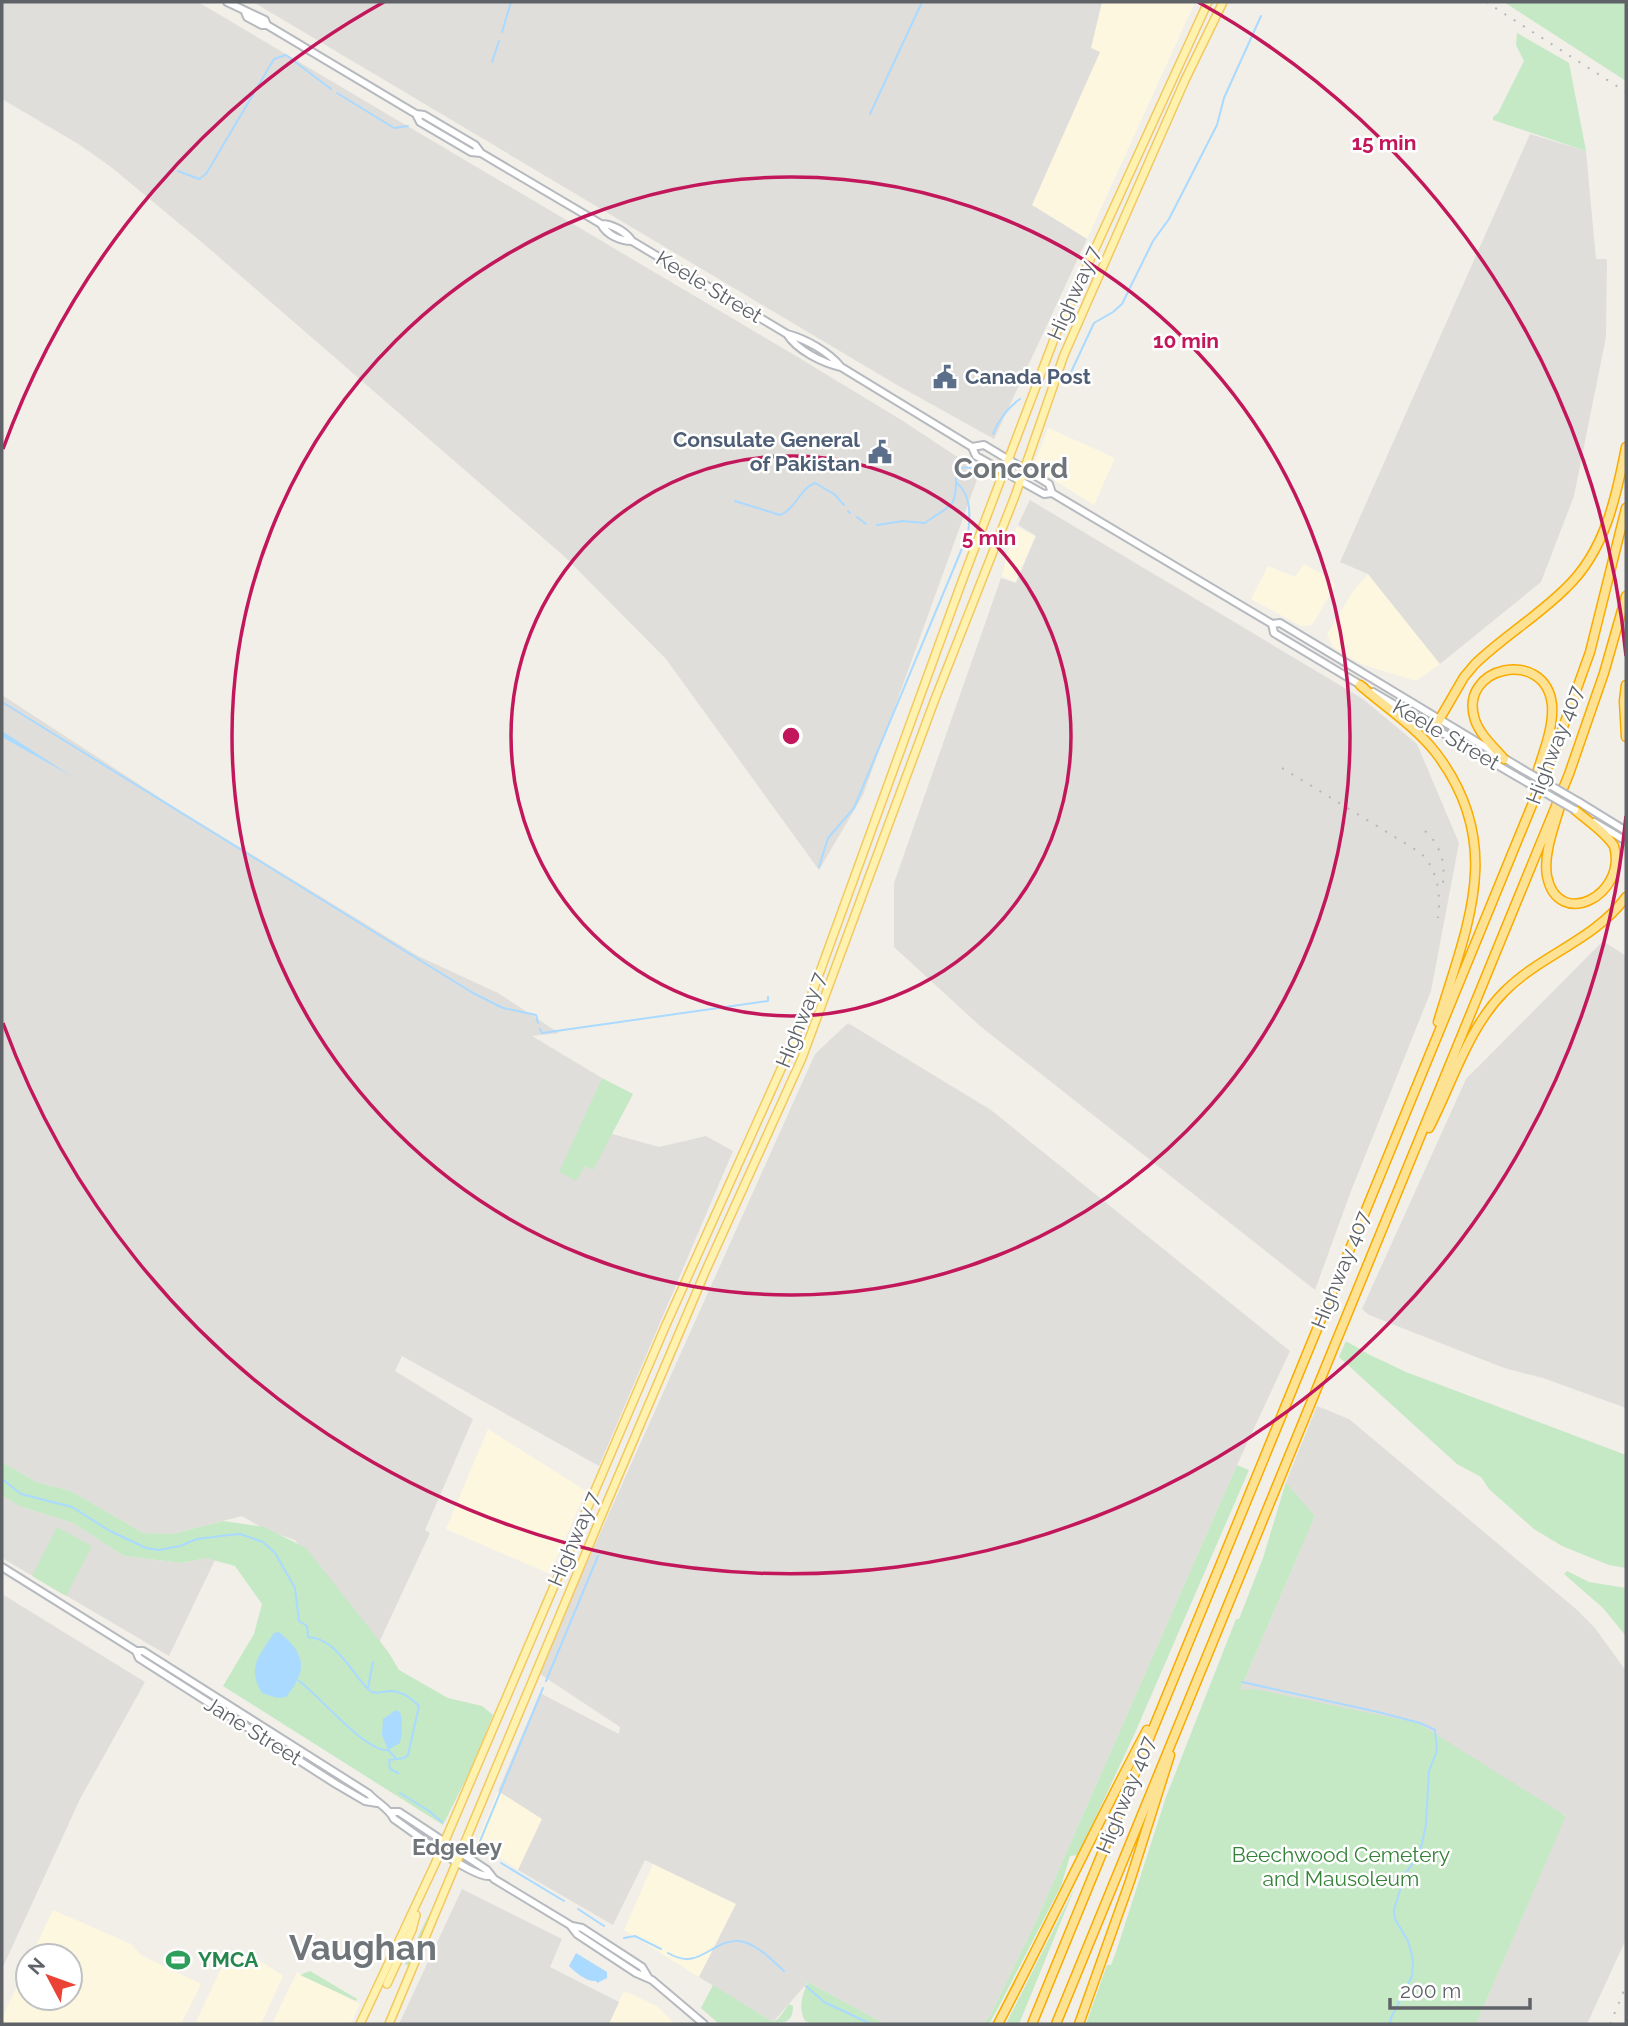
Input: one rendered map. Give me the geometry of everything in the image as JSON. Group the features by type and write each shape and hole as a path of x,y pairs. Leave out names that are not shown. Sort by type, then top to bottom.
{"highway":[{"path":"1437,723 1464,677 1475,664 1552,602 1585,567 1599,543 1609,516 1626,447"},
{"name":"Highway 407","path":"1031,2024 1565,723 1587,663 1626,508"},
{"name":"Highway 407","path":"1056,2024 1569,774 1604,673 1626,596"},
{"path":"1504,758 1480,731 1473,707 1476,693 1484,680 1497,671 1509,668 1525,671 1538,678 1547,688 1552,709 1524,826"},
{"path":"1360,685 1435,752 1453,779 1469,814 1475,844 1476,881 1464,936 1423,1068"},
{"path":"1626,685 1626,737"},
{"path":"1569,774 1546,866 1553,890 1565,900 1580,904 1609,895 1617,883 1620,865 1614,845 1577,806"},
{"path":"1401,1180 1471,1041 1492,1006 1515,982 1604,922 1626,897"},
{"path":"998,2024 1115,1789 1169,1691"},
{"path":"1076,2024 1130,1881 1182,1716"}],"main road":[{"name":"Keele Street","path":"227,2 245,12 250,11 265,20 267,25 416,114 424,115 475,145 481,153 601,225 609,224 628,235 632,241 787,334 793,343 828,364 841,367 972,447 976,456 1044,494 1052,494 1272,624 1280,623 1516,776 1626,831"},
{"name":"Highway 7","path":"360,2024 421,1897 665,1327 809,1002 1058,328 1208,2"},
{"name":"Highway 7","path":"389,2024 706,1270 802,1058 935,699 1020,481 1064,355 1185,80 1223,2"},
{"name":"Keele Street","path":"972,447 984,445 1008,459 1049,484 1052,494"},
{"name":"Keele Street","path":"1272,624 1274,633 1360,685 1522,769 1626,841"},
{"name":"Jane Street","path":"2,1567 136,1651 139,1658 147,1664 336,1784 365,1801 377,1803 391,1812 399,1812 444,1843 483,1877 490,1876 570,1926 577,1934 636,1973 648,1977 705,2024"},
{"name":"Jane Street","path":"391,1812 394,1819 440,1851 459,1858"},
{"path":"387,1984 412,1930 421,1897"}],"shaded area":[{"path":"2,2 198,2 796,356 903,421 979,474 863,795 819,870 666,659 565,557 111,167 80,145 2,99"},
{"path":"253,2 1102,2 1091,48 1100,52 1032,205 1087,239 994,439 897,385"},
{"path":"1102,2 1195,2 1087,239 1032,205 1100,52 1091,48"},
{"path":"1530,134 1586,151 1596,259 1607,259 1606,337 1574,496 1541,582 1440,664 1368,574 1340,562"},
{"path":"1048,428 1115,458 1094,505 1035,468 1035,461"},
{"path":"1030,500 1363,699 1417,744 1459,843 1431,991 1351,1191 1315,1290 980,1026 894,947 894,883 1001,578 1016,583 1036,536 1018,525"},
{"path":"1017,527 1035,536 1015,582 1002,576"},
{"path":"1304,564 1331,579 1335,586 1312,625 1301,626 1251,599 1268,566 1295,577"},
{"path":"1368,574 1440,664 1416,681 1361,664 1333,647 1327,634 1352,593"},
{"path":"2,695 174,807 418,956 498,993 559,1033 532,1036 602,1078 560,1173 585,1166 609,1133 659,1147 706,1136 733,1151 599,1466 402,1356 395,1371 473,1419 425,1530 430,1533 376,1649 295,1540 266,1530 242,1516 172,1534 143,1533 71,1491 36,1482 2,1462"},
{"path":"1603,941 1626,956 1626,1408 1543,1378 1504,1368 1369,1315 1362,1309 1466,1079"},
{"path":"848,1023 991,1110 1290,1351 1038,1917 990,2016 983,2024 885,2024 808,1982 773,2022 699,1977 736,1904 645,1860 613,1925 518,1870 542,1819 498,1791 540,1693 619,1734 620,1727 540,1674 567,1607 815,1054"},
{"path":"1317,1406 1349,1419 1576,1609 1595,1628 1626,1671 1626,1939 1587,2024 1476,2024 1566,1815 1240,1690 1315,1516 1286,1482"},
{"path":"488,1429 586,1491 550,1574 446,1529"},
{"path":"2,1495 19,1506 73,1523 124,1556 182,1563 206,1558 215,1560 169,1656 2,1558"},
{"path":"2,1594 145,1682 80,1799 2,1969"},
{"path":"498,1791 542,1819 518,1870 477,1842"},
{"path":"653,1864 736,1904 699,1977 624,1930"},
{"path":"462,1889 562,1939 550,1967 619,2002 609,2024 399,2024"},
{"path":"53,1910 131,1944 141,1955 201,1984 181,2024 2,2024 2,2018 14,1993 14,2012 84,2012 84,1942 38,1942"},
{"path":"235,1950 259,1960 283,1976 261,2024 195,2024 227,1956"},
{"path":"297,1972 360,2004 351,2024 272,2024"},
{"path":"624,1991 657,2006 675,2024 609,2024"}],"green space":[{"path":"1504,2 1626,2 1626,81"},
{"path":"1517,33 1569,63 1586,151 1493,120 1524,61 1516,45"},
{"path":"602,1078 633,1094 593,1170 585,1166 576,1181 559,1172"},
{"path":"1346,1341 1406,1372 1626,1455 1626,1568 1609,1565 1562,1546 1534,1529 1489,1489 1481,1477 1457,1464 1339,1357"},
{"path":"2,1462 36,1482 71,1491 143,1533 172,1534 223,1521 264,1527 306,1548 389,1653 399,1670 448,1698 482,1706 493,1715 472,1767 443,1825 223,1686 254,1634 262,1604 235,1566 206,1558 182,1563 124,1556 73,1523 19,1506 2,1495"},
{"path":"1237,1465 1249,1470 1134,1735 1078,1855 1070,1856 1061,1886 998,2008 989,2024 983,2024 990,2016 1038,1917"},
{"name":"Beechwood Cemetery and Mausoleum","path":"1286,1482 1315,1516 1240,1690 1255,1689 1418,1723 1566,1816 1476,2024 1086,2024 1107,1965 1111,1965 1116,1952 1166,1797 1263,1558"},
{"path":"57,1527 92,1546 66,1596 32,1576"},
{"path":"1567,1571 1589,1582 1626,1588 1626,1636 1603,1608 1564,1574"},
{"path":"1075,1887 1019,2024 1006,2024"},
{"path":"429,1914 410,1967 405,1964"},
{"path":"310,1971 357,1999 356,2001 300,1975"},
{"path":"808,1982 885,2024 812,2024 805,2021 802,2002"},
{"path":"713,1985 773,2022 789,2004 793,2006 792,2015 787,2021 774,2024 719,2024 701,2008"}],"water":[{"path":"2,731 73,777 2,737"},
{"path":"279,1632 295,1648 301,1670 286,1697 277,1698 262,1693 257,1684 255,1668 274,1633"},
{"path":"396,1710 400,1712 402,1720 400,1743 388,1750 382,1735 383,1719"},
{"path":"576,1953 607,1972 607,1978 597,1983 585,1979 575,1971 569,1966"}],"waterway":[{"path":"502,32 511,2"},
{"path":"870,114 922,2"},
{"path":"1065,385 1094,323 1122,304 1153,241 1169,219 1217,125 1224,98 1261,16"},
{"path":"492,62 499,41"},
{"path":"178,171 199,179 206,174 274,59 286,55 331,89"},
{"path":"337,93 394,128 408,126"},
{"path":"993,434 1004,415 1020,399"},
{"path":"877,525 903,521 925,523 952,503 960,469 973,468"},
{"path":"735,501 780,515 815,483 834,494 844,505"},
{"path":"819,867 828,838 854,808 968,534 968,500 957,483"},
{"path":"857,517 866,524"},
{"path":"2,702 473,993 503,1008 536,1015 538,1023"},
{"path":"540,1029 542,1033 768,1001 768,997"},
{"path":"2,1479 21,1494 72,1507 110,1531 146,1548 159,1550 197,1539 240,1534 263,1542 275,1553 295,1588 299,1621 307,1626 308,1637 318,1639 334,1649 369,1690 375,1693 399,1692 419,1706 408,1755 389,1760 390,1769 398,1773"},
{"path":"546,1681 598,1556"},
{"path":"368,1688 373,1662"},
{"path":"299,1681 355,1733 378,1748 388,1750 395,1757"},
{"path":"1242,1682 1378,1712 1420,1723 1435,1730 1437,1751 1429,1771 1422,1844 1405,1874 1394,1910 1395,1919 1411,1951 1412,1976 1390,2024"},
{"path":"490,1856 478,1846 543,1688"},
{"path":"400,1793 442,1822"},
{"path":"501,1863 564,1901"},
{"path":"578,1909 604,1926"},
{"path":"624,1938 635,1936 661,1949"},
{"path":"668,1953 689,1959 729,1942 739,1941 758,1948 784,1971"},
{"path":"806,1986 824,2002 871,2024"}],"railway":[{"path":"1486,2 1626,92"},
{"path":"1282,768 1421,853 1435,875 1439,900 1438,918"},
{"path":"1425,831 1436,844 1442,858 1442,890"},
{"path":"1610,2024 1626,1986"}],"place":[{"name":"Canada Post","path":"945,377"},
{"name":"Consulate General of Pakistan","path":"880,452"},
{"name":"YMCA","path":"178,1960"}],"district":[{"name":"Concord","path":"1011,468"},
{"name":"Edgeley","path":"457,1847"},
{"name":"Vaughan","path":"363,1948"}]}
